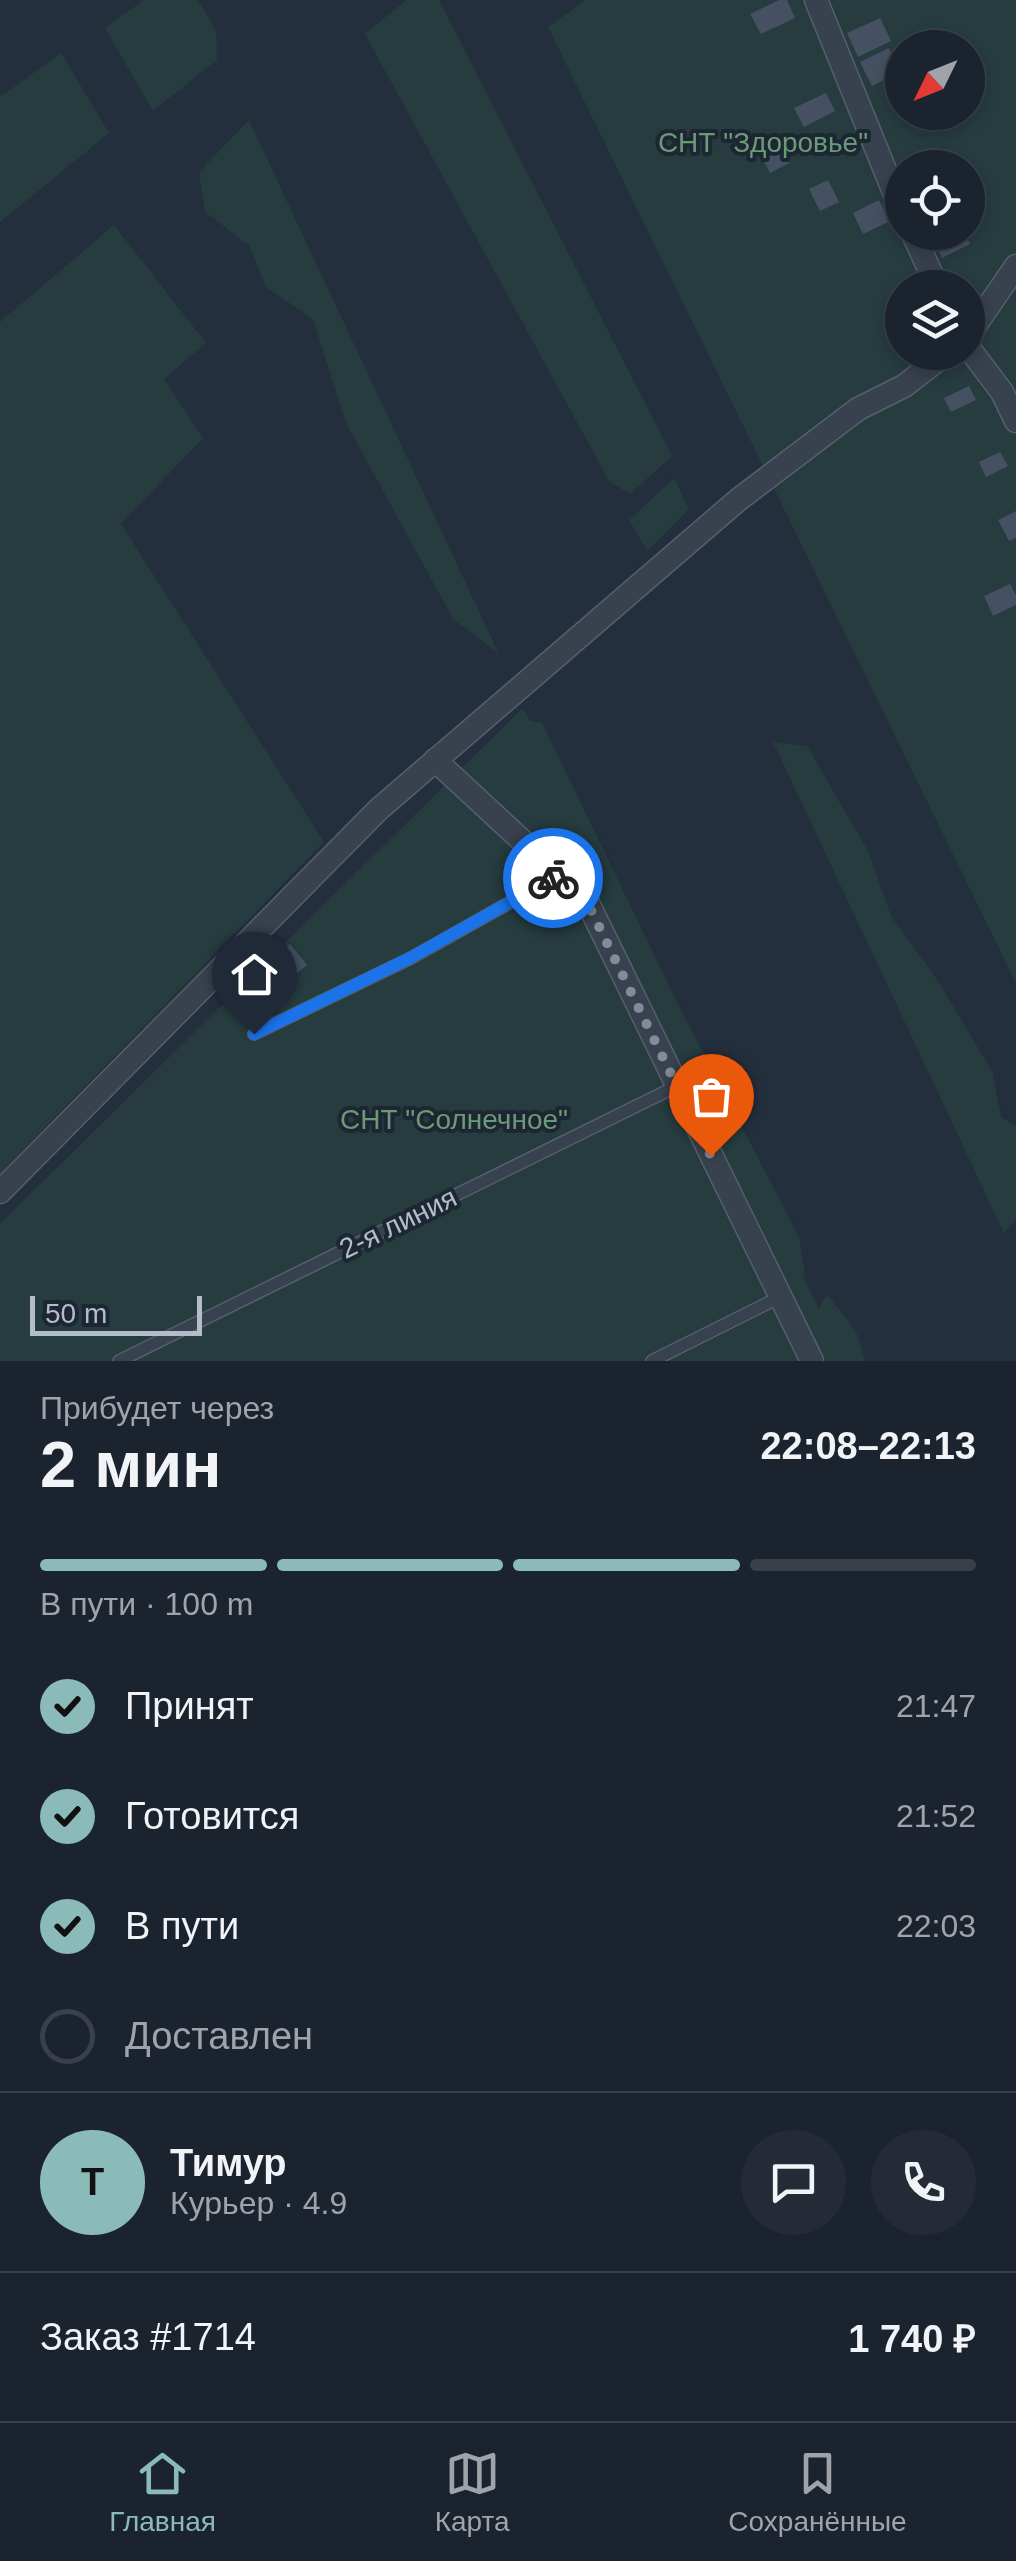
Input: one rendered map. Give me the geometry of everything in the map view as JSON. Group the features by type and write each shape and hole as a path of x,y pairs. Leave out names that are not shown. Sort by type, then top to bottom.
{"street":[{"path":"816,0 885,170"},
{"path":"985,311 1016,266"},
{"path":"985,369 1016,421"},
{"path":"0,1192 379,809 738,500 858,409 904,386 925,370"},
{"path":"435,760 587,902 812,1361"}],"lane":[{"path":"254,1034 410,958 557,876"},
{"name":"2-я линия","path":"120,1361 677,1086"},
{"path":"652,1361 780,1297"}],"green space":[{"path":"144,0 198,0 216,31 217,60 153,111 105,28"},
{"path":"406,0 439,0 672,456 630,494 609,481 365,34"},
{"name":"СНТ \"Здоровье\"","path":"586,0 1016,0 1016,983 548,27"},
{"path":"61,53 109,133 0,222 0,97"},
{"path":"249,120 499,654 453,619 346,423 313,319 266,287 250,246 205,212 199,172"},
{"path":"114,225 206,343 164,379 203,438 121,524 324,842 0,1174 0,322"},
{"path":"674,478 689,509 647,551 629,520"},
{"name":"СНТ \"Солнечное\"","path":"523,708 530,721 542,723 677,1002 799,1237 805,1275 802,1274 819,1309 827,1294 857,1334 865,1361 0,1361 0,1224"},
{"path":"773,742 807,746 868,851 891,916 940,984 993,1073 1001,1117 1016,1126 1016,1220 1004,1233"}],"building":[{"path":"787,0 795,18 761,34 750,14"},
{"path":"880,18 886,30 885,44 858,57 847,33"},
{"path":"885,50 885,80 872,86 860,62"},
{"path":"826,93 835,111 804,127 794,108"},
{"path":"777,138 789,163 770,173 757,148"},
{"path":"828,180 839,202 820,211 809,189"},
{"path":"879,200 885,223 863,234 853,213"},
{"path":"938,250 958,250 942,258"},
{"path":"969,386 976,400 951,412 944,398"},
{"path":"1000,452 1008,466 986,477 979,462"},
{"path":"1016,511 1016,538 1009,541 998,520"},
{"path":"1010,584 1016,605 993,616 984,596"},
{"path":"290,944 307,965 292,977 275,957"}],"way so far":[{"path":"553,878 557,876 587,902 711,1156"}],"route":[{"path":"254,1034 410,958 553,878"}]}
